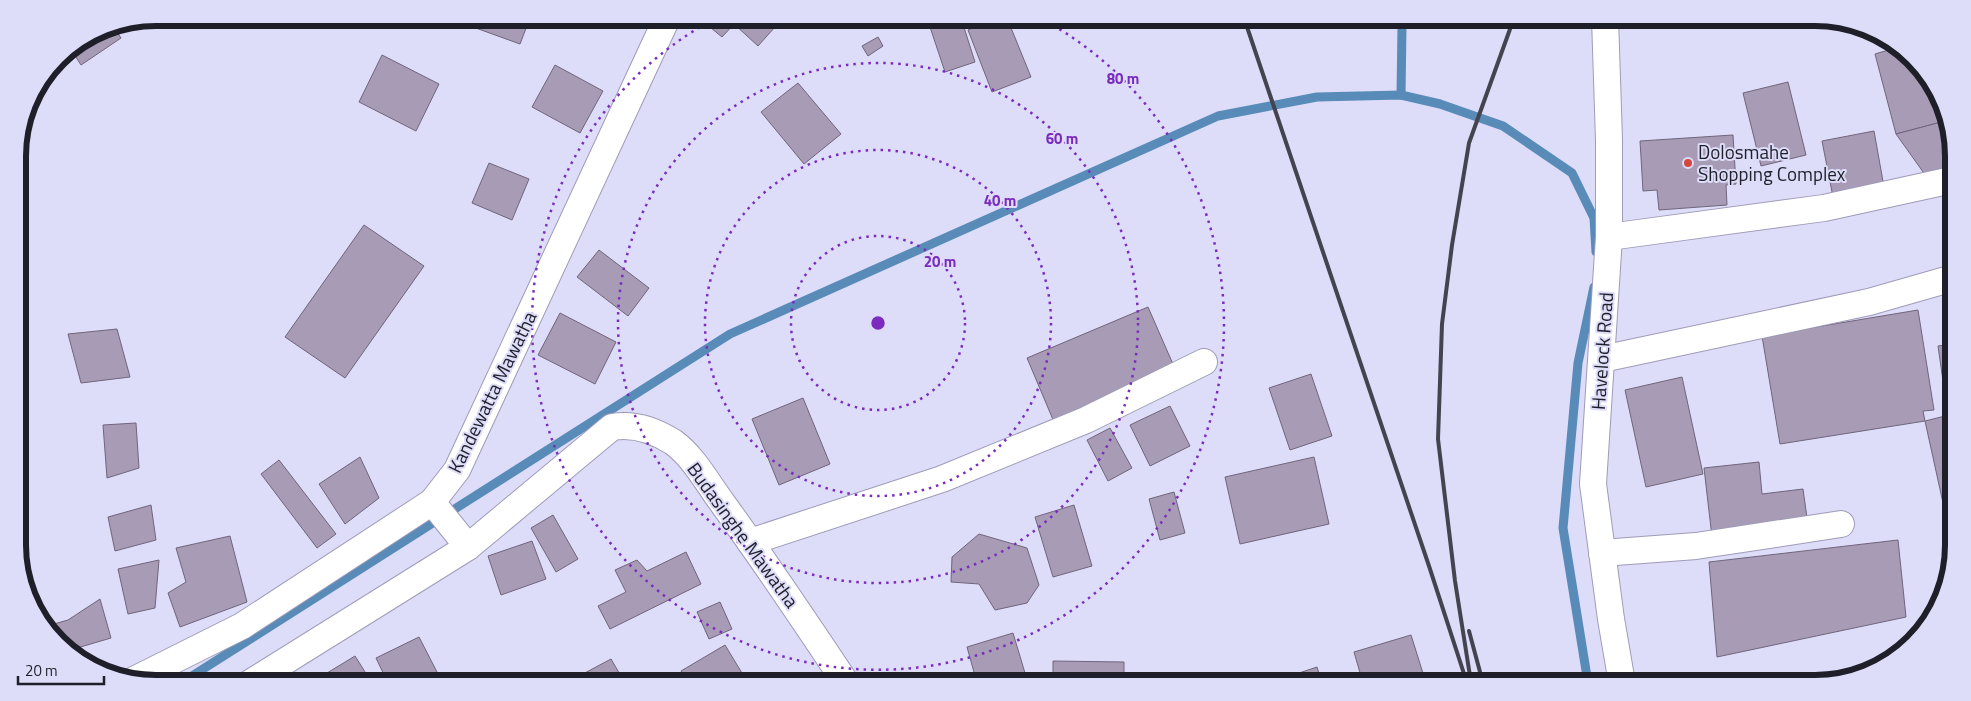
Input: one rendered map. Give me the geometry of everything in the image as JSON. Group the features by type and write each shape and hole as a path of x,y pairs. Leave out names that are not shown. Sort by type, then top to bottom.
{"street":[{"name":"Kandewatta Mawatha","path":"145,674 242,626 432,502 457,470 663,26"},
{"name":"Havelock Road","path":"1605,26 1609,140 1609,237 1593,484 1621,674"},
{"path":"1609,237 1824,208 1945,182"},
{"path":"1602,359 1869,302 1945,280"},
{"path":"750,542 942,479 1086,420 1204,362"},
{"name":"Budasinghe Mawatha","path":"468,547 612,427 632,425 644,428 674,443 691,461 750,542 840,675"},
{"path":"264,675 468,547 432,502"},
{"path":"1602,553 1696,546 1841,524"}],"building":[{"path":"473,26 527,26 520,44"},
{"path":"709,26 732,26 722,37"},
{"path":"736,26 776,26 758,46"},
{"path":"930,26 964,26 975,62 945,72"},
{"path":"977,26 1010,26 1031,77 992,92 968,30"},
{"path":"117,32 121,38 81,65 74,55 106,36"},
{"path":"878,37 883,46 868,56 862,46"},
{"path":"1889,50 1907,64 1927,91 1935,106 1940,122 1896,134 1875,54"},
{"path":"382,55 439,84 416,131 359,102"},
{"path":"555,65 603,91 580,133 532,107"},
{"path":"1788,82 1806,155 1761,166 1743,93"},
{"path":"798,83 841,134 804,164 761,112"},
{"path":"1940,122 1944,139 1945,171 1926,176 1896,134"},
{"path":"1874,131 1884,187 1833,197 1822,141"},
{"name":"Dolosmahe Shopping Complex","path":"1733,135 1736,184 1726,185 1727,205 1659,210 1657,190 1643,191 1640,141"},
{"path":"489,163 529,179 512,220 472,203"},
{"path":"364,225 424,266 345,378 285,337"},
{"path":"599,250 649,288 628,316 577,277"},
{"path":"1148,307 1176,371 1054,422 1027,358"},
{"path":"1918,310 1934,410 1923,411 1925,421 1780,444 1762,336"},
{"path":"560,313 616,342 595,384 538,355"},
{"path":"117,329 130,377 81,383 68,334"},
{"path":"1945,345 1945,388 1944,388 1938,346"},
{"path":"1311,374 1332,436 1290,450 1269,388"},
{"path":"1682,377 1703,474 1646,487 1625,390"},
{"path":"803,398 830,464 779,485 752,419"},
{"path":"1170,406 1190,446 1150,466 1130,425"},
{"path":"1945,416 1945,512 1925,421"},
{"path":"136,423 139,468 107,478 103,425"},
{"path":"1110,428 1132,468 1108,481 1087,440"},
{"path":"360,457 379,498 345,524 319,484"},
{"path":"1314,457 1329,524 1240,544 1225,477"},
{"path":"279,460 336,534 317,548 261,474"},
{"path":"1759,462 1762,494 1803,489 1808,525 1712,537 1704,468"},
{"path":"1174,492 1185,533 1160,540 1149,499"},
{"path":"151,505 156,540 115,551 108,517"},
{"path":"1074,505 1092,566 1053,577 1035,517"},
{"path":"553,515 578,559 556,572 531,528"},
{"path":"979,534 1027,548 1039,585 1027,603 995,610 979,584 951,582 952,557"},
{"path":"230,536 247,602 180,627 168,593 186,582 176,548"},
{"path":"1898,540 1906,617 1717,657 1709,562"},
{"path":"532,541 546,579 501,595 488,556"},
{"path":"686,552 701,584 610,629 598,606 626,592 615,570 637,560 647,571"},
{"path":"159,560 155,608 128,614 118,569"},
{"path":"100,599 111,638 77,648 53,624 68,620"},
{"path":"720,602 732,629 709,639 697,612"},
{"path":"1013,633 1025,674 975,675 967,647"},
{"path":"1411,635 1423,674 1360,674 1354,652"},
{"path":"419,637 437,672 431,675 384,675 376,658"},
{"path":"725,645 743,675 683,675 681,671"},
{"path":"355,656 367,675 328,675 327,673"},
{"path":"611,659 620,675 581,675"},
{"path":"1053,661 1124,662 1124,674 1053,674"},
{"path":"1317,667 1319,674 1295,674"}],"waterway":[{"path":"1401,95 1402,26"},
{"path":"194,675 730,334 1218,116 1317,97 1401,95 1440,104 1503,126 1572,173 1594,218 1596,252"},
{"path":"1587,674 1563,528 1578,363 1594,287"}],"railway":[{"path":"1247,26 1464,674"},
{"path":"1470,674 1455,581 1438,439 1442,324 1452,245 1469,143 1511,26"},
{"path":"1469,631 1481,674"}],"place":[{"name":"Dolosmahe Shopping Complex","path":"1688,163"}]}
